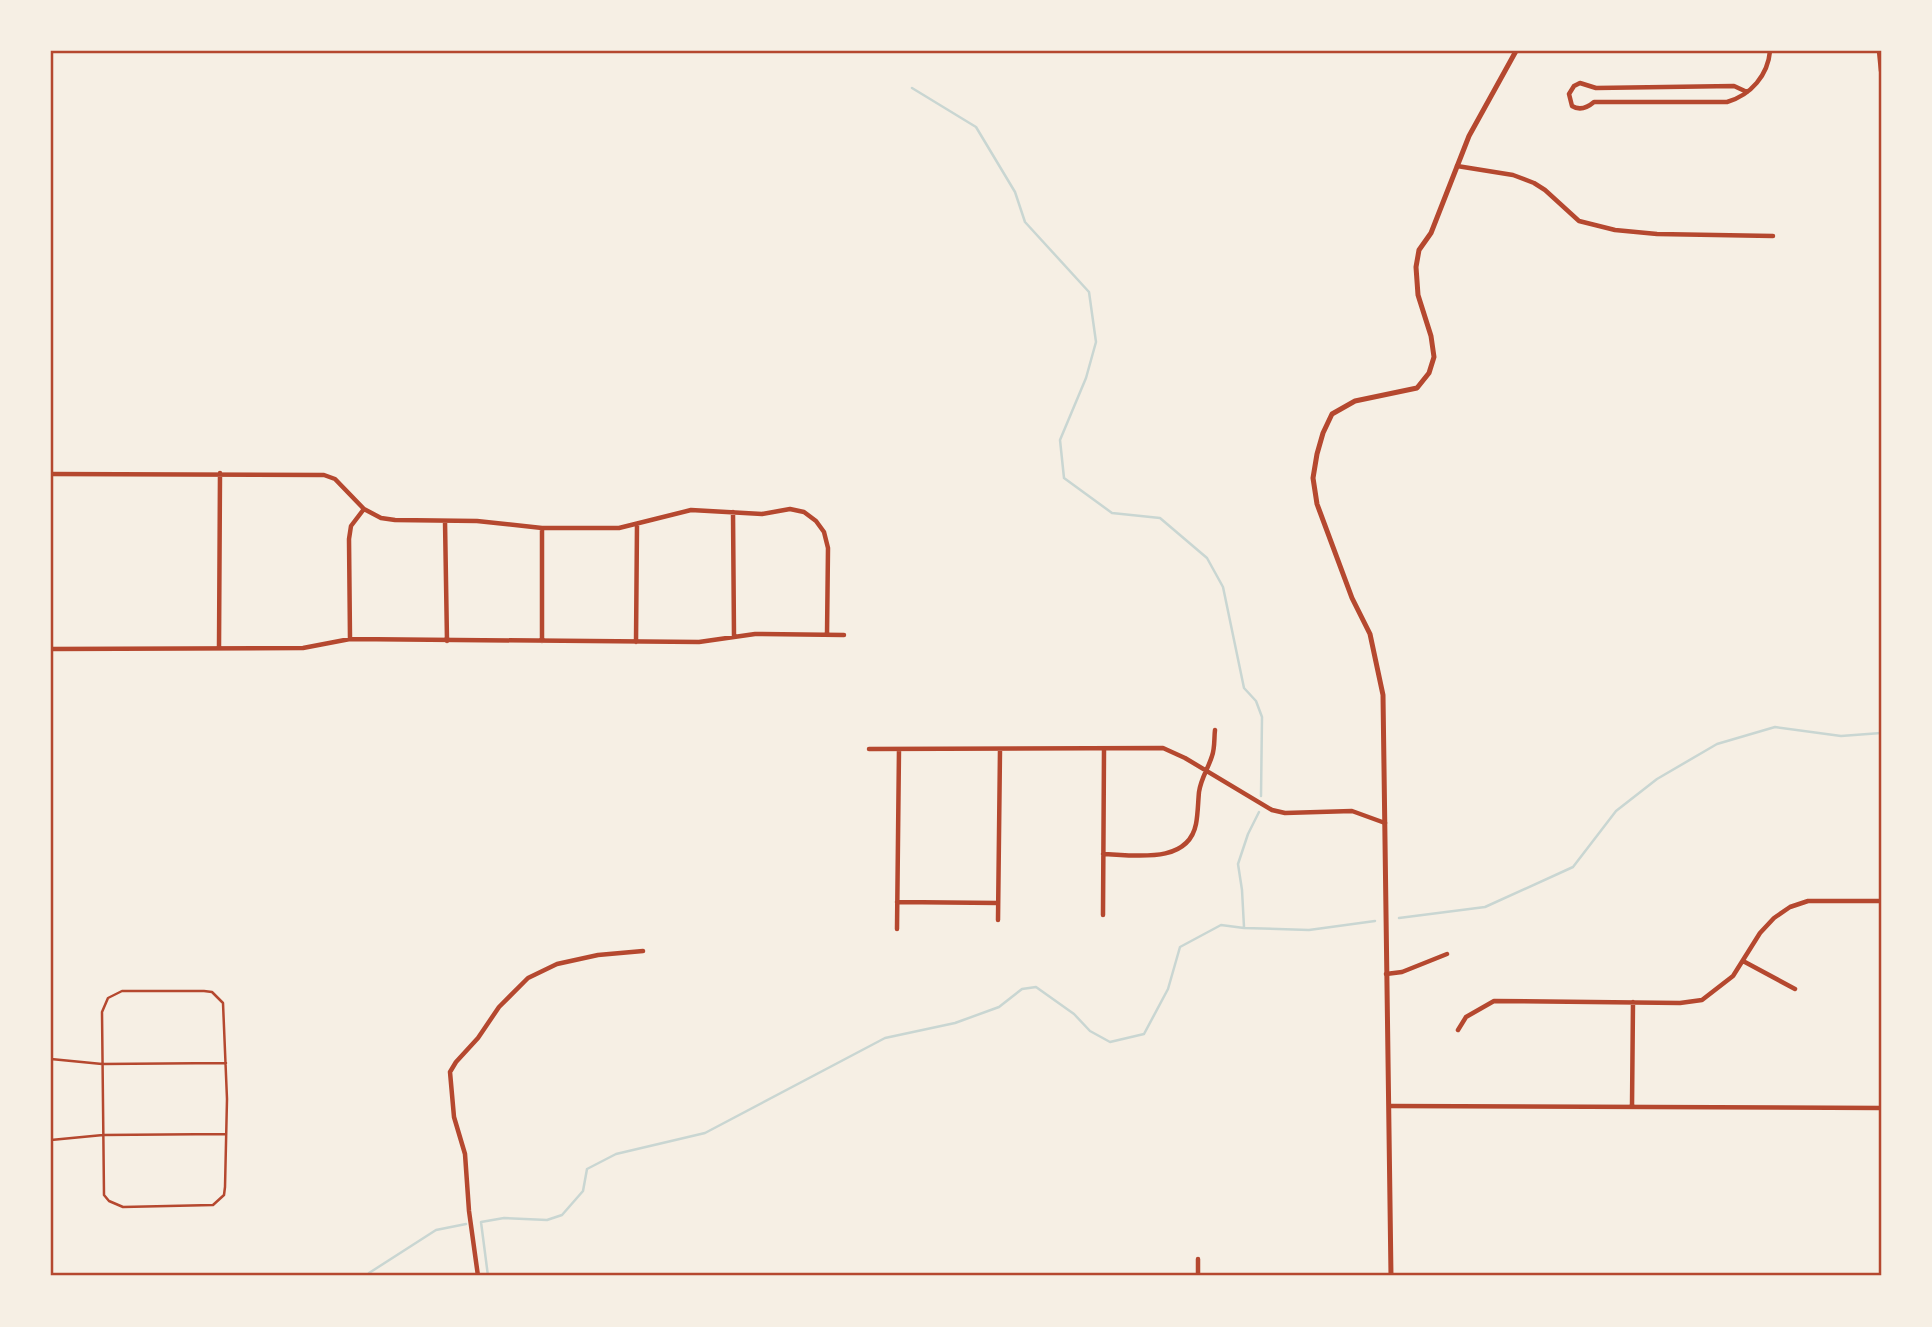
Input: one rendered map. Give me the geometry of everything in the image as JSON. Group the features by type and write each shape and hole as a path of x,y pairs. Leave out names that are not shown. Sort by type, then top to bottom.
{"street":[{"path":"1391,1276 1383,695 1370,634 1352,598 1317,504 1313,478 1323,433 1332,414 1354,401 1417,388 1429,373 1434,357 1432,335 1418,295 1416,267 1419,250 1431,233 1469,136 1516,51"},
{"path":"1747,92 1734,86 1596,88 1580,83 1574,86 1569,94 1572,106 1581,108 1594,102 1727,102 1747,92 1760,79 1769,66 1770,51"},
{"path":"1879,51 1881,71"},
{"path":"1457,166 1513,175 1534,183 1579,221 1615,230 1657,234 1773,236"},
{"path":"219,648 220,473"},
{"path":"51,474 324,475 335,479 364,509 381,518 477,520 542,528 619,528 691,510 762,514 790,509 804,512 816,521 824,532 828,548 827,635"},
{"path":"350,639 349,539 351,526 364,509"},
{"path":"733,512 734,636"},
{"path":"445,520 447,641"},
{"path":"636,642 637,524"},
{"path":"542,528 542,641"},
{"path":"51,649 303,648 350,639 699,642 734,636 844,635"},
{"path":"1103,854 1160,855 1176,851 1189,841 1196,826 1199,791 1212,755 1215,730"},
{"path":"869,749 1163,748 1279,812 1352,811 1385,823"},
{"path":"897,929 899,749"},
{"path":"998,920 1000,750"},
{"path":"1103,915 1104,750"},
{"path":"1458,1030 1466,1017 1494,1001 1679,1003 1702,1000 1733,976 1759,933 1790,907 1808,901 1881,901"},
{"path":"897,902 998,903"},
{"path":"478,1276 465,1154 454,1117 450,1072 499,1007 528,978 557,964 598,955 643,951"},
{"path":"1386,974 1402,972 1447,954"},
{"path":"1743,961 1795,989"},
{"path":"1632,1107 1633,1002"},
{"path":"1390,1106 1881,1108"},
{"path":"1198,1259 1198,1276"}],"lane":[{"path":"122,991 204,991 218,997 225,1010 226,1063 225,1187 219,1201 205,1207 123,1207 109,1201 104,1195 102,1064 102,1012 108,998 122,991"},
{"path":"51,1059 102,1064 226,1063"},
{"path":"51,1140 103,1135 226,1135"}],"waterway":[{"path":"912,88 976,127 1015,192 1025,222 1089,292 1096,342 1086,378 1060,440 1064,478 1112,513 1160,518 1207,558 1223,587 1244,688 1256,701 1262,717 1261,796"},
{"path":"1399,918 1485,907 1573,867 1616,811 1657,779 1717,744 1775,727 1841,736 1881,733"},
{"path":"1244,927 1238,864 1259,812"},
{"path":"488,1276 481,1222 504,1218 547,1220 562,1215 583,1191 587,1169 616,1154 705,1133 885,1038 955,1023 999,1007 1022,989 1036,987 1074,1014 1090,1031 1110,1042 1144,1034 1168,989 1180,947 1221,925 1309,930 1375,921"},
{"path":"368,1276 436,1230 466,1224"}]}
